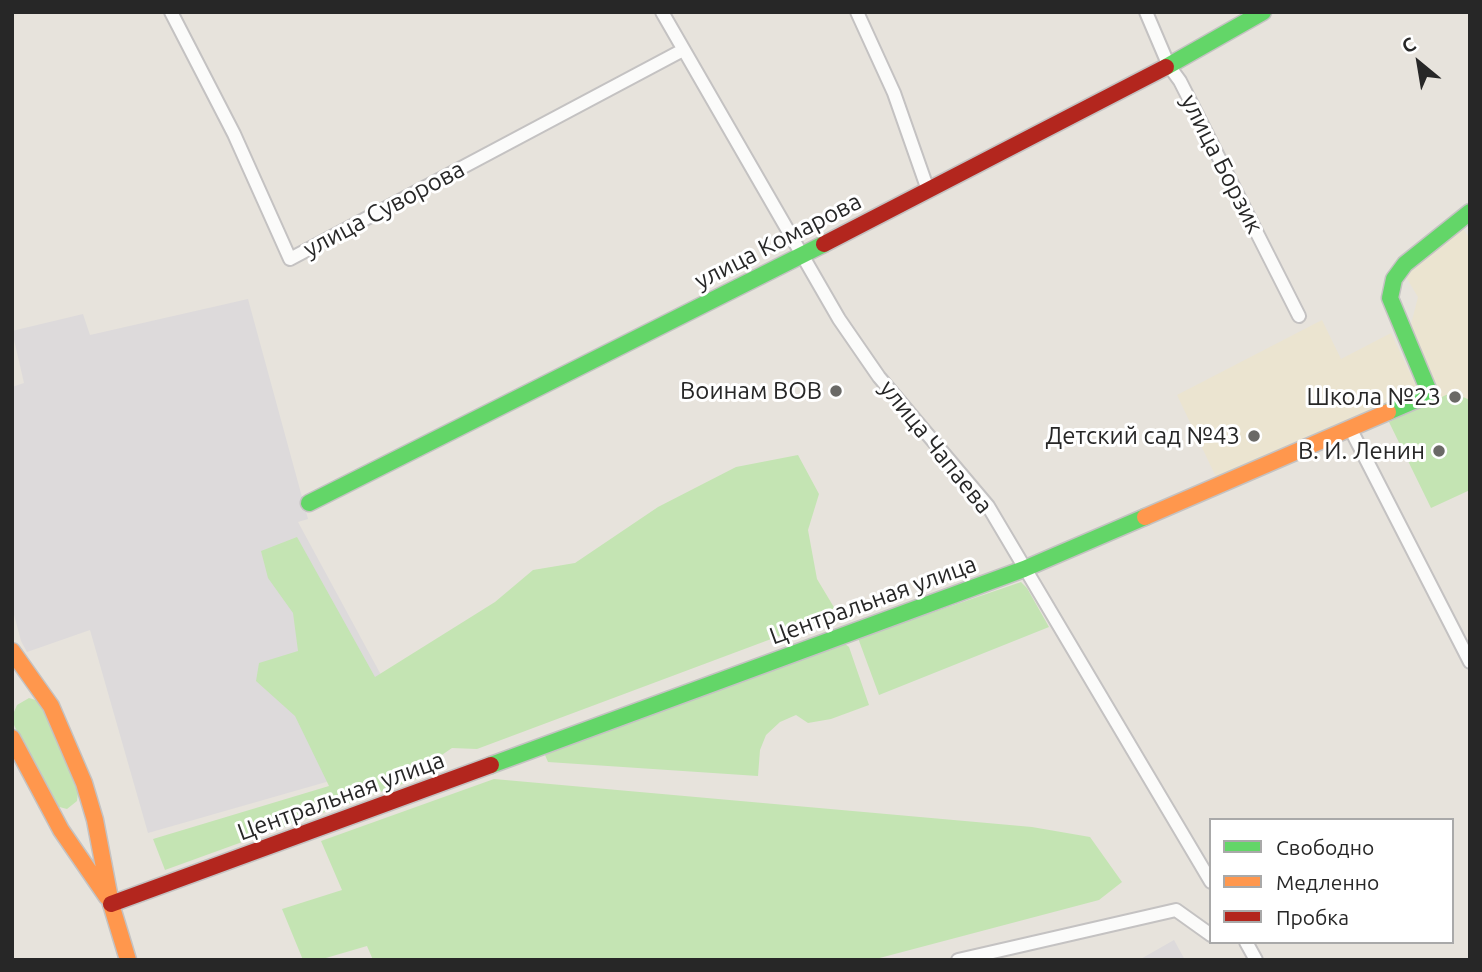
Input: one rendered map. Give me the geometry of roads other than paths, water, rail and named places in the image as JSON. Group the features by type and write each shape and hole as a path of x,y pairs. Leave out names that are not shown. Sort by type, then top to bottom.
{"street":[{"name":"улица Суворова","path":"172,12 234,134 290,259 683,50"},
{"name":"улица Чапаева","path":"662,12 839,318 879,377 988,506 1209,879"},
{"path":"857,12 894,93 928,190"},
{"name":"улица Борзик","path":"1146,12 1169,66 1180,80 1300,316"},
{"name":"улица Комарова","path":"309,503 801,256 1169,66 1263,12"},
{"name":"Центральная улица","path":"111,904 1024,569 1430,394 1390,298 1394,279 1405,264 1470,212"},
{"path":"1350,428 1470,662"},
{"path":"12,651 51,706 84,783 95,820 111,904 128,960"},
{"path":"12,738 61,830 111,904"},
{"path":"958,960 1176,911 1209,934"},
{"path":"1247,944 1256,960"}],"place":[{"name":"Воинам ВОВ","path":"836,391"},
{"name":"Школа №23","path":"1455,397"},
{"name":"Детский сад №43","path":"1254,436"},
{"name":"В. И. Ленин","path":"1439,451"}]}
